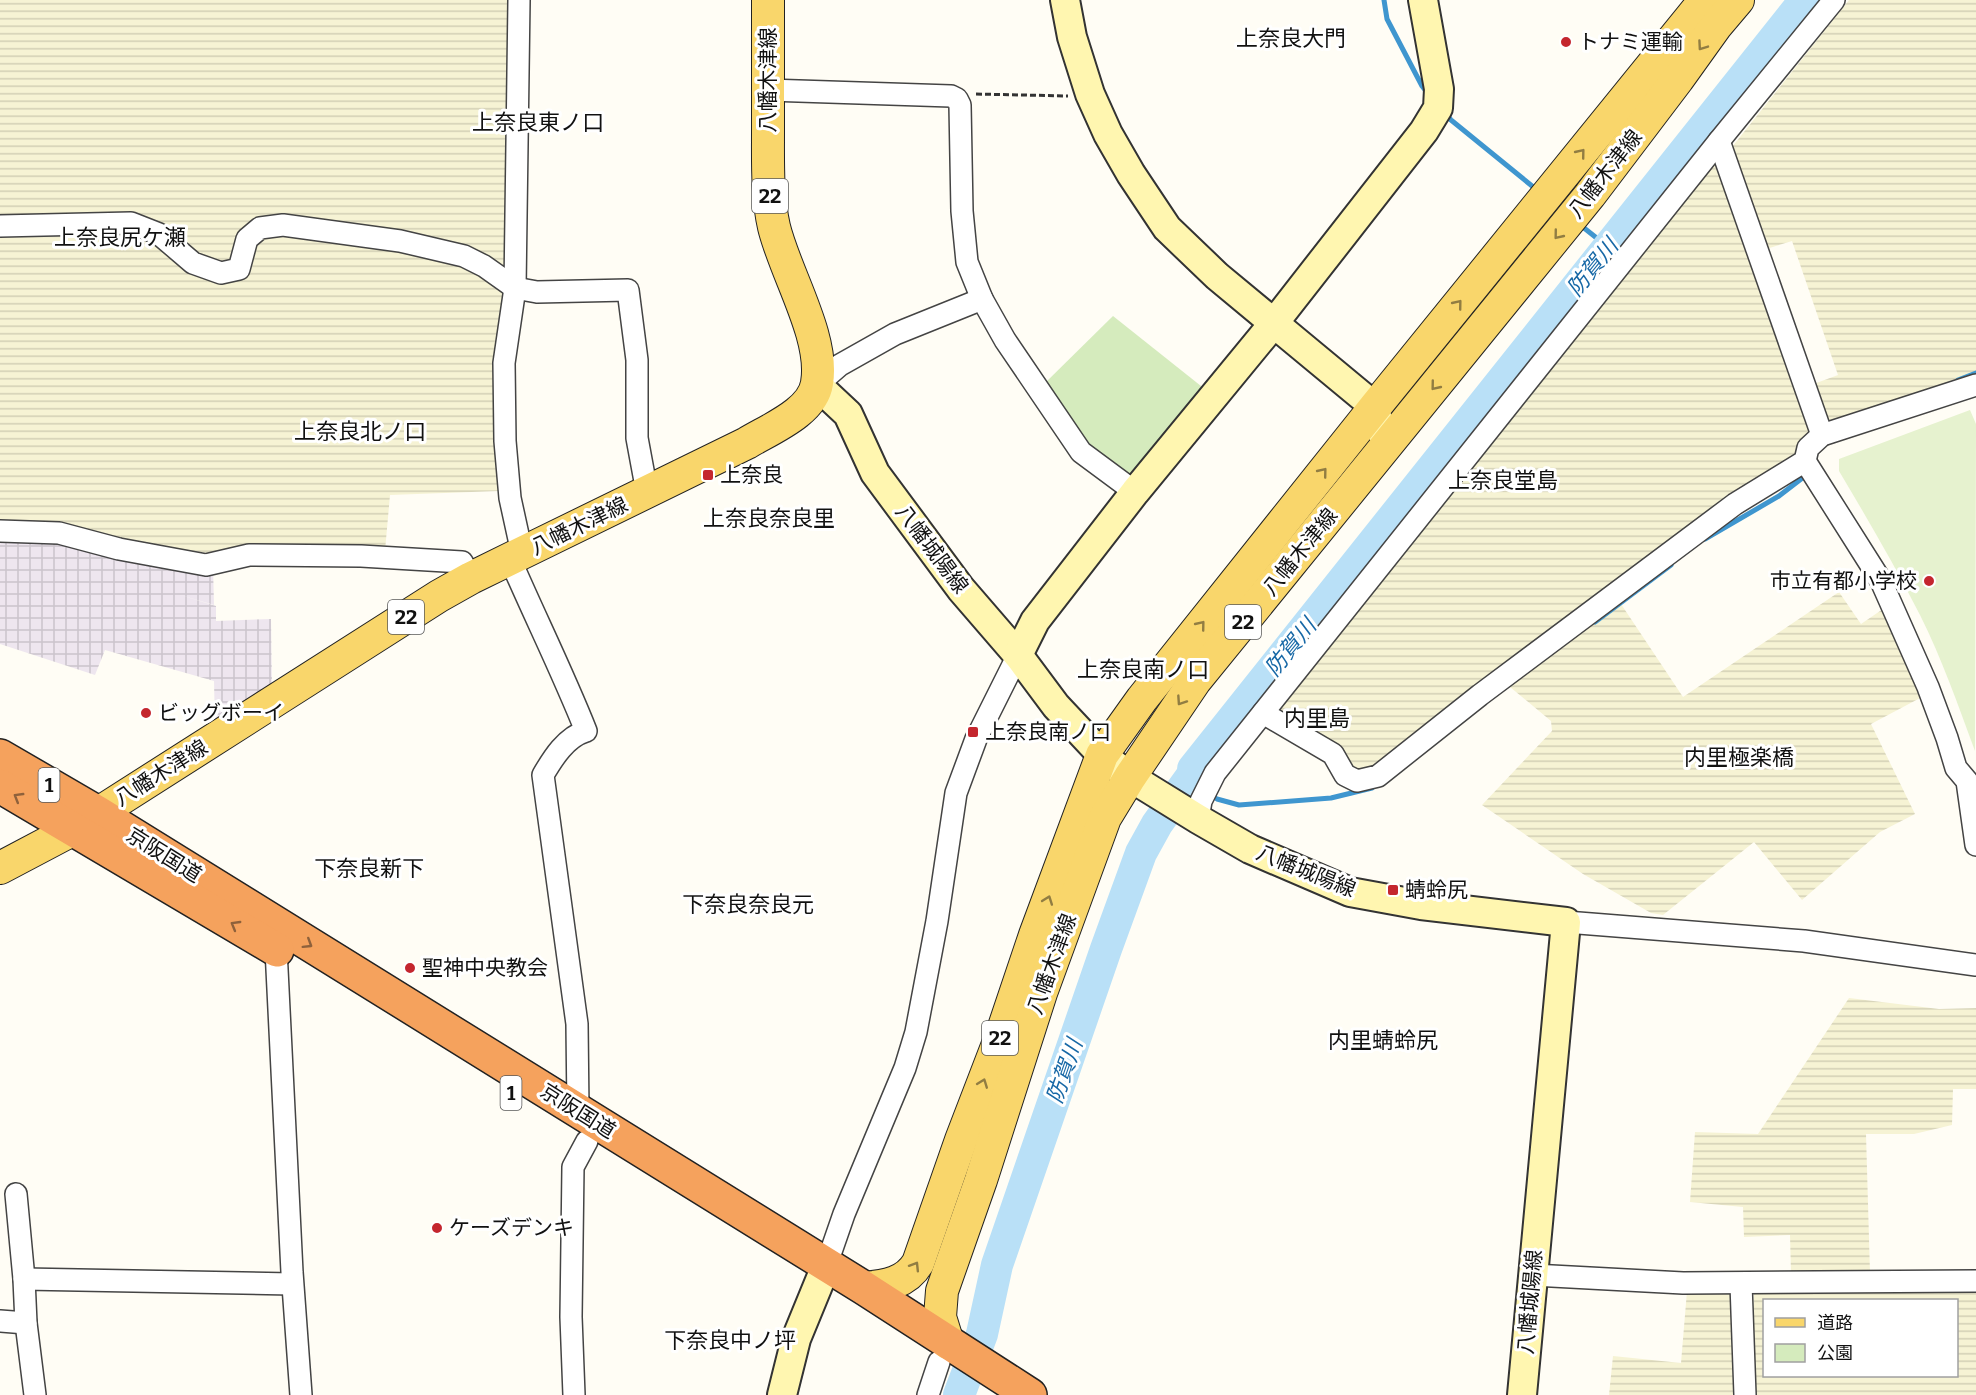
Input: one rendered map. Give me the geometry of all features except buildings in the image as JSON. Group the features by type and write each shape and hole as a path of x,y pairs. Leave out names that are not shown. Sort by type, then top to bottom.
{"highway":[{"name":"京阪国道","path":"0,756 85,821 276,950 583,1126"},
{"name":"京阪国道","path":"0,786 85,821 583,1126 822,1275 987,1382 1030,1395"},
{"name":"京阪国道","path":"822,1275 864,1288 946,1354"}],"main road":[{"name":"八幡木津線","path":"0,868 85,821 439,596 471,578 747,443 788,419 810,402 817,385 818,365 814,340 774,226 768,180 768,0"},
{"name":"八幡木津線","path":"864,1288 897,1282 913,1271 918,1263 1102,755 1142,699 1375,407 1705,0"},
{"name":"八幡木津線","path":"946,1354 940,1317 942,1291 981,1180 1045,982 1105,819 1140,784 1195,681 1590,195 1716,26 1738,0"}],"street":[{"path":"519,0 515,288 504,363 505,441 510,498 516,556 538,625 569,689 586,731 579,733 556,753 543,775 577,1024 583,1126 573,1167 571,1317 574,1395"},
{"path":"1065,0 1072,37 1090,94 1108,134 1131,174 1167,228 1217,276 1375,407 1381,434 1369,467"},
{"path":"782,1395 796,1339 844,1214 905,1068 916,1032 937,921 956,793 976,739 1035,621 1135,492 1274,323 1424,131 1438,108 1438,90 1423,0"},
{"path":"1198,819 1201,801 1215,773 1834,0"},
{"path":"768,90 951,96 957,99 960,105 962,211 967,262 982,299 1005,340 1082,452 1135,492"},
{"path":"1719,141 1822,435"},
{"path":"0,226 131,223 159,234 193,263 221,273 239,269 247,239 260,228 283,225 399,241 464,256 515,288 537,292 628,290 637,360 637,438 647,492"},
{"path":"817,385 840,365 895,334 982,299"},
{"name":"八幡城陽線","path":"817,385 848,414 875,473 961,589 1018,655 1056,706 1102,755 1140,784 1250,849 1350,892 1421,905 1566,922 1522,1395"},
{"path":"1976,385 1822,435 1808,448 1805,461 1881,581 1928,687 1956,768 1972,778 1976,845"},
{"path":"1263,713 1333,754 1345,775 1357,781 1378,776 1480,695 1735,504 1805,461"},
{"path":"0,531 60,533 119,549 206,565 249,555 361,556 462,562 471,578"},
{"path":"1566,922 1804,941 1976,965"},
{"path":"276,950 292,1284 301,1395"},
{"path":"16,1194 26,1323 35,1395"},
{"path":"1533,1275 1741,1284 1791,1281 1976,1281"},
{"path":"24,1279 292,1284"},
{"path":"1741,1284 1745,1395"},
{"path":"0,1321 26,1323"},
{"path":"928,1395 946,1354"}],"path":[{"path":"957,99 968,94 1082,96 1090,94"}],"shaded area":[{"path":"0,0 522,0 516,235 496,347 499,491 390,495 385,551 236,548 206,553 0,521"},
{"path":"1849,0 1976,0 1976,378 1828,429 1811,385 1838,375 1792,241 1763,250 1732,147"},
{"path":"1718,165 1811,436 1796,458 1452,711 1359,776 1277,712 1710,167"},
{"path":"0,538 54,539 213,566 214,605 177,594 216,606 216,621 271,619 272,688 215,728 214,681 105,650 95,675 0,644"},
{"path":"1839,592 1861,624 1883,609 1922,697 1871,724 1915,814 1880,832 1802,900 1754,842 1663,915 1651,913 1583,874 1482,805 1552,731 1551,721 1510,687 1621,604 1683,697"},
{"path":"1849,998 1939,1009 1976,1008 1976,1089 1953,1089 1952,1125 1914,1134 1866,1134 1870,1273 1791,1273 1790,1235 1744,1237 1743,1207 1690,1202 1695,1132 1758,1134"},
{"path":"1687,1291 1734,1294 1738,1395 1609,1395 1613,1356 1681,1363"},
{"path":"1976,1291 1976,1395 1753,1395 1751,1355 1754,1292"}],"green space":[{"path":"1113,316 1206,390 1135,475 1122,475 1083,448 1043,385"},
{"name":"市立有都小学校","path":"1970,410 1976,424 1975,751 1943,665 1920,615 1839,471 1839,459"}],"waterway":[{"path":"1384,0 1387,19 1429,95"},
{"name":"防賀川","path":"959,1395 982,1334 997,1265 1106,949 1141,853 1157,824 1193,774 1193,769 1805,0"},
{"path":"1445,113 1537,190"},
{"path":"1579,224 1608,247"},
{"path":"1958,380 1976,373"},
{"path":"1705,539 1779,496 1805,476 1804,472"},
{"path":"1595,622 1671,565"},
{"path":"1186,780 1201,790"},
{"path":"1209,794 1217,799 1239,805 1331,798 1372,788 1375,785"}],"place":[{"name":"トナミ運輸","path":"1566,42"},
{"name":"上奈良","path":"708,475"},
{"name":"市立有都小学校","path":"1929,581"},
{"name":"ビッグボーイ","path":"146,713"},
{"name":"上奈良南ノ口","path":"973,732"},
{"name":"蜻蛉尻","path":"1393,890"},
{"name":"聖神中央教会","path":"410,968"},
{"name":"ケーズデンキ","path":"437,1228"}],"district":[{"name":"上奈良大門","path":"1291,38"},
{"name":"上奈良東ノ口","path":"538,122"},
{"name":"上奈良尻ケ瀬","path":"120,237"},
{"name":"上奈良北ノ口","path":"360,431"},
{"name":"上奈良堂島","path":"1503,480"},
{"name":"上奈良奈良里","path":"769,518"},
{"name":"上奈良南ノ口","path":"1143,669"},
{"name":"内里島","path":"1317,718"},
{"name":"内里極楽橋","path":"1739,757"},
{"name":"下奈良新下","path":"369,868"},
{"name":"下奈良奈良元","path":"748,904"},
{"name":"内里蜻蛉尻","path":"1383,1040"},
{"name":"下奈良中ノ坪","path":"730,1340"}]}
